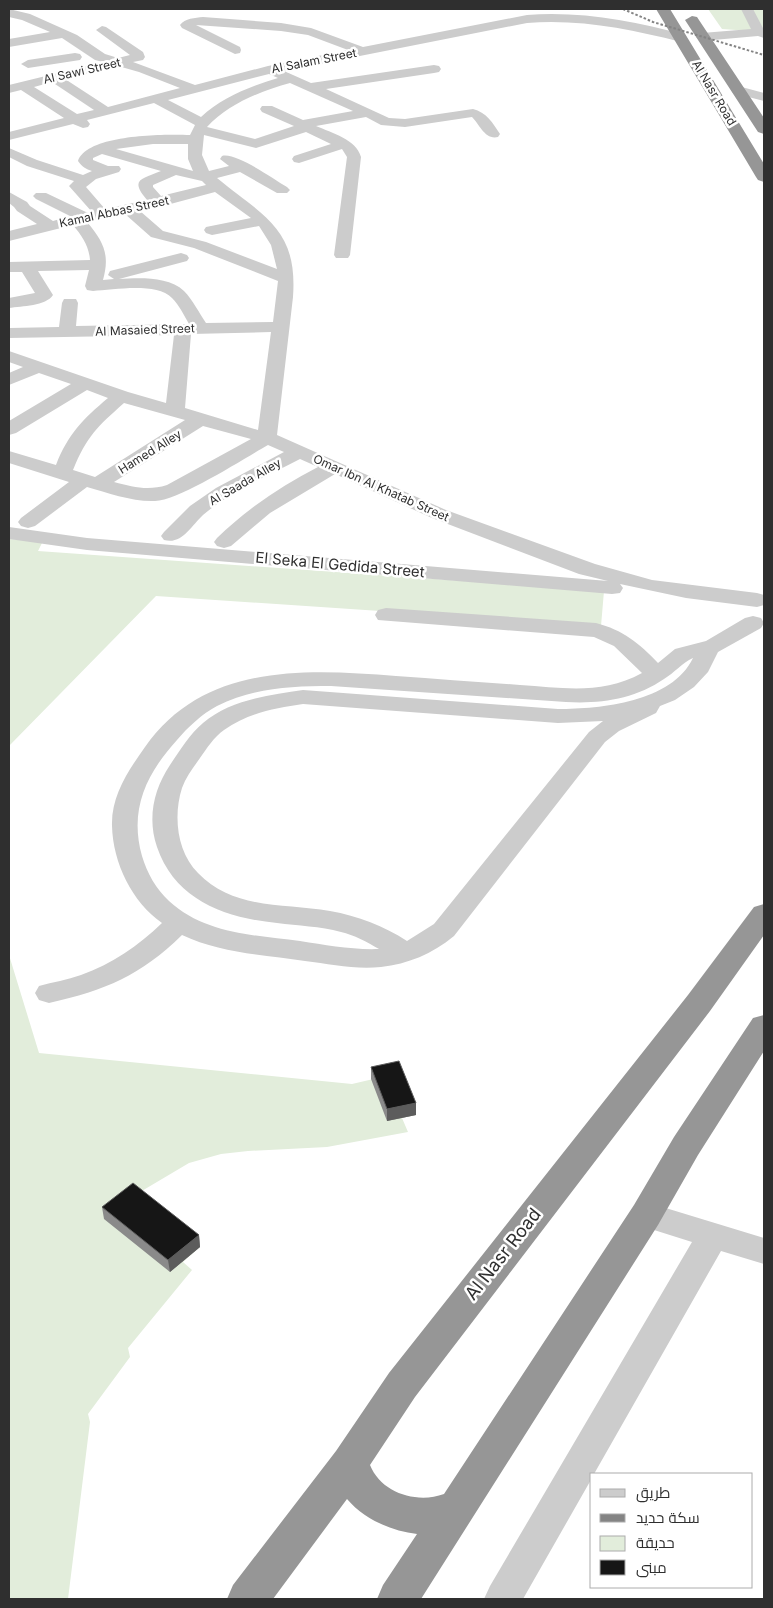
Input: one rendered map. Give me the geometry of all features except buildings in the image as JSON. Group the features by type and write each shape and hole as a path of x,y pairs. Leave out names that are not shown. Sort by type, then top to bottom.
{"highway":[{"name":"Al Nasr Road","path":"685,9 764,129"},
{"name":"Al Nasr Road","path":"665,12 764,177"},
{"name":"Al Nasr Road","path":"248,1599 350,1463 402,1385 699,1003 764,914"},
{"path":"398,1599 646,1215 686,1146 764,1026"},
{"path":"350,1463 358,1482 371,1499 391,1510 414,1516 438,1514 459,1506"}],"street":[{"path":"702,36 760,27 747,9"},
{"path":"9,12 26,17 77,40 93,54 117,63 144,69 191,88"},
{"name":"Al Salam Street","path":"623,24 653,22 663,19 665,12"},
{"name":"Al Salam Street","path":"9,136 263,71 536,18 580,17 623,24 682,38"},
{"path":"361,51 311,32 281,27 203,20 186,25 263,71 310,86 386,122 398,124 473,114 478,115 493,134"},
{"name":"Al Sawi Street","path":"13,87 138,58 138,55 102,30"},
{"path":"9,32 27,40"},
{"path":"9,43 62,34"},
{"path":"28,64 93,54"},
{"path":"310,86 434,69"},
{"path":"53,78 105,111"},
{"path":"13,463 62,473 143,495 157,495 267,438 286,292 284,262 278,246 263,221 205,176 189,157 199,131 228,104 249,93 291,79"},
{"path":"223,80 249,93"},
{"path":"336,98 406,86"},
{"path":"13,87 37,95 99,139 174,171 195,176 205,176 242,167"},
{"path":"738,90 764,97"},
{"path":"9,102 37,95"},
{"path":"154,98 199,131 256,144 303,126 368,112"},
{"path":"267,110 344,144 352,150 354,157 342,255"},
{"path":"99,139 118,143 143,139 170,138 199,131"},
{"path":"99,139 87,155 85,161 91,166 106,170"},
{"path":"299,159 344,144"},
{"path":"9,152 32,163 84,180"},
{"path":"94,283 99,264 98,254 90,235 87,217 93,202 77,186 84,180 106,170 132,166 140,155 167,153"},
{"path":"227,154 227,158 282,190"},
{"path":"13,170 32,163"},
{"path":"158,203 145,188 145,183 174,171"},
{"name":"Kamal Abbas Street","path":"10,234 158,203 218,186"},
{"path":"41,196 87,217"},
{"path":"9,197 20,202 22,208 26,211 52,226"},
{"path":"212,205 237,199"},
{"path":"129,209 158,234 200,244 286,278"},
{"path":"141,220 170,215"},
{"path":"212,230 263,221"},
{"path":"73,238 90,235"},
{"path":"94,283 181,258"},
{"path":"9,268 99,264"},
{"path":"9,303 38,298 44,295 27,267"},
{"path":"94,283 162,285 171,288 177,293 192,329 175,411"},
{"path":"66,333 70,303"},
{"name":"Al Masaied Street","path":"9,333 281,327"},
{"name":"Omar Ibn Al Khatab Street","path":"9,356 121,396 267,438 439,514 587,569 660,587 757,600"},
{"path":"9,380 36,367"},
{"path":"9,429 84,384"},
{"path":"62,473 71,451 87,426 121,396"},
{"name":"Hamed Alley","path":"28,522 91,482 156,448 202,418"},
{"name":"Al Saada Alley","path":"171,536 197,510 218,496 299,452"},
{"path":"224,542 245,521 270,502 334,466"},
{"path":"189,480 243,507"},
{"name":"El Seka El Gedida Street","path":"9,533 87,544 588,585 634,592 670,601"},
{"path":"386,615 596,630 622,640 663,670 692,676"},
{"path":"582,706 642,682 663,670 682,655 710,648 753,623"},
{"path":"405,953 378,935 345,923 250,912 214,898 186,877 177,866 167,840 165,826 167,797 174,778 204,735 216,724 298,678 335,678 582,706 617,712 667,694 692,676 703,665 710,648"},
{"path":"274,691 233,691 194,710 178,722 146,763 132,787 125,810 124,832 130,860 148,895 179,923 200,933 225,940 347,957 377,959 405,953 427,944 444,930 597,737 610,726 648,708 649,702"},
{"path":"124,832 165,826"},
{"path":"49,993 83,986 120,970 159,942 179,923"},
{"path":"646,1215 713,1235 763,1255"},
{"path":"503,1599 713,1235"}],"green space":[{"path":"708,9 764,9 764,32 722,29"},
{"path":"9,539 43,541 38,551 604,591 601,626 156,596 9,746"},
{"path":"9,955 39,1053 352,1084 399,1073 416,1115 402,1118 408,1132 327,1147 221,1154 189,1163 135,1195 200,1247 183,1262 192,1270 128,1348 130,1357 88,1414 90,1422 68,1599 9,1599"}],"railway":[{"path":"623,9 653,22 764,55"}]}
